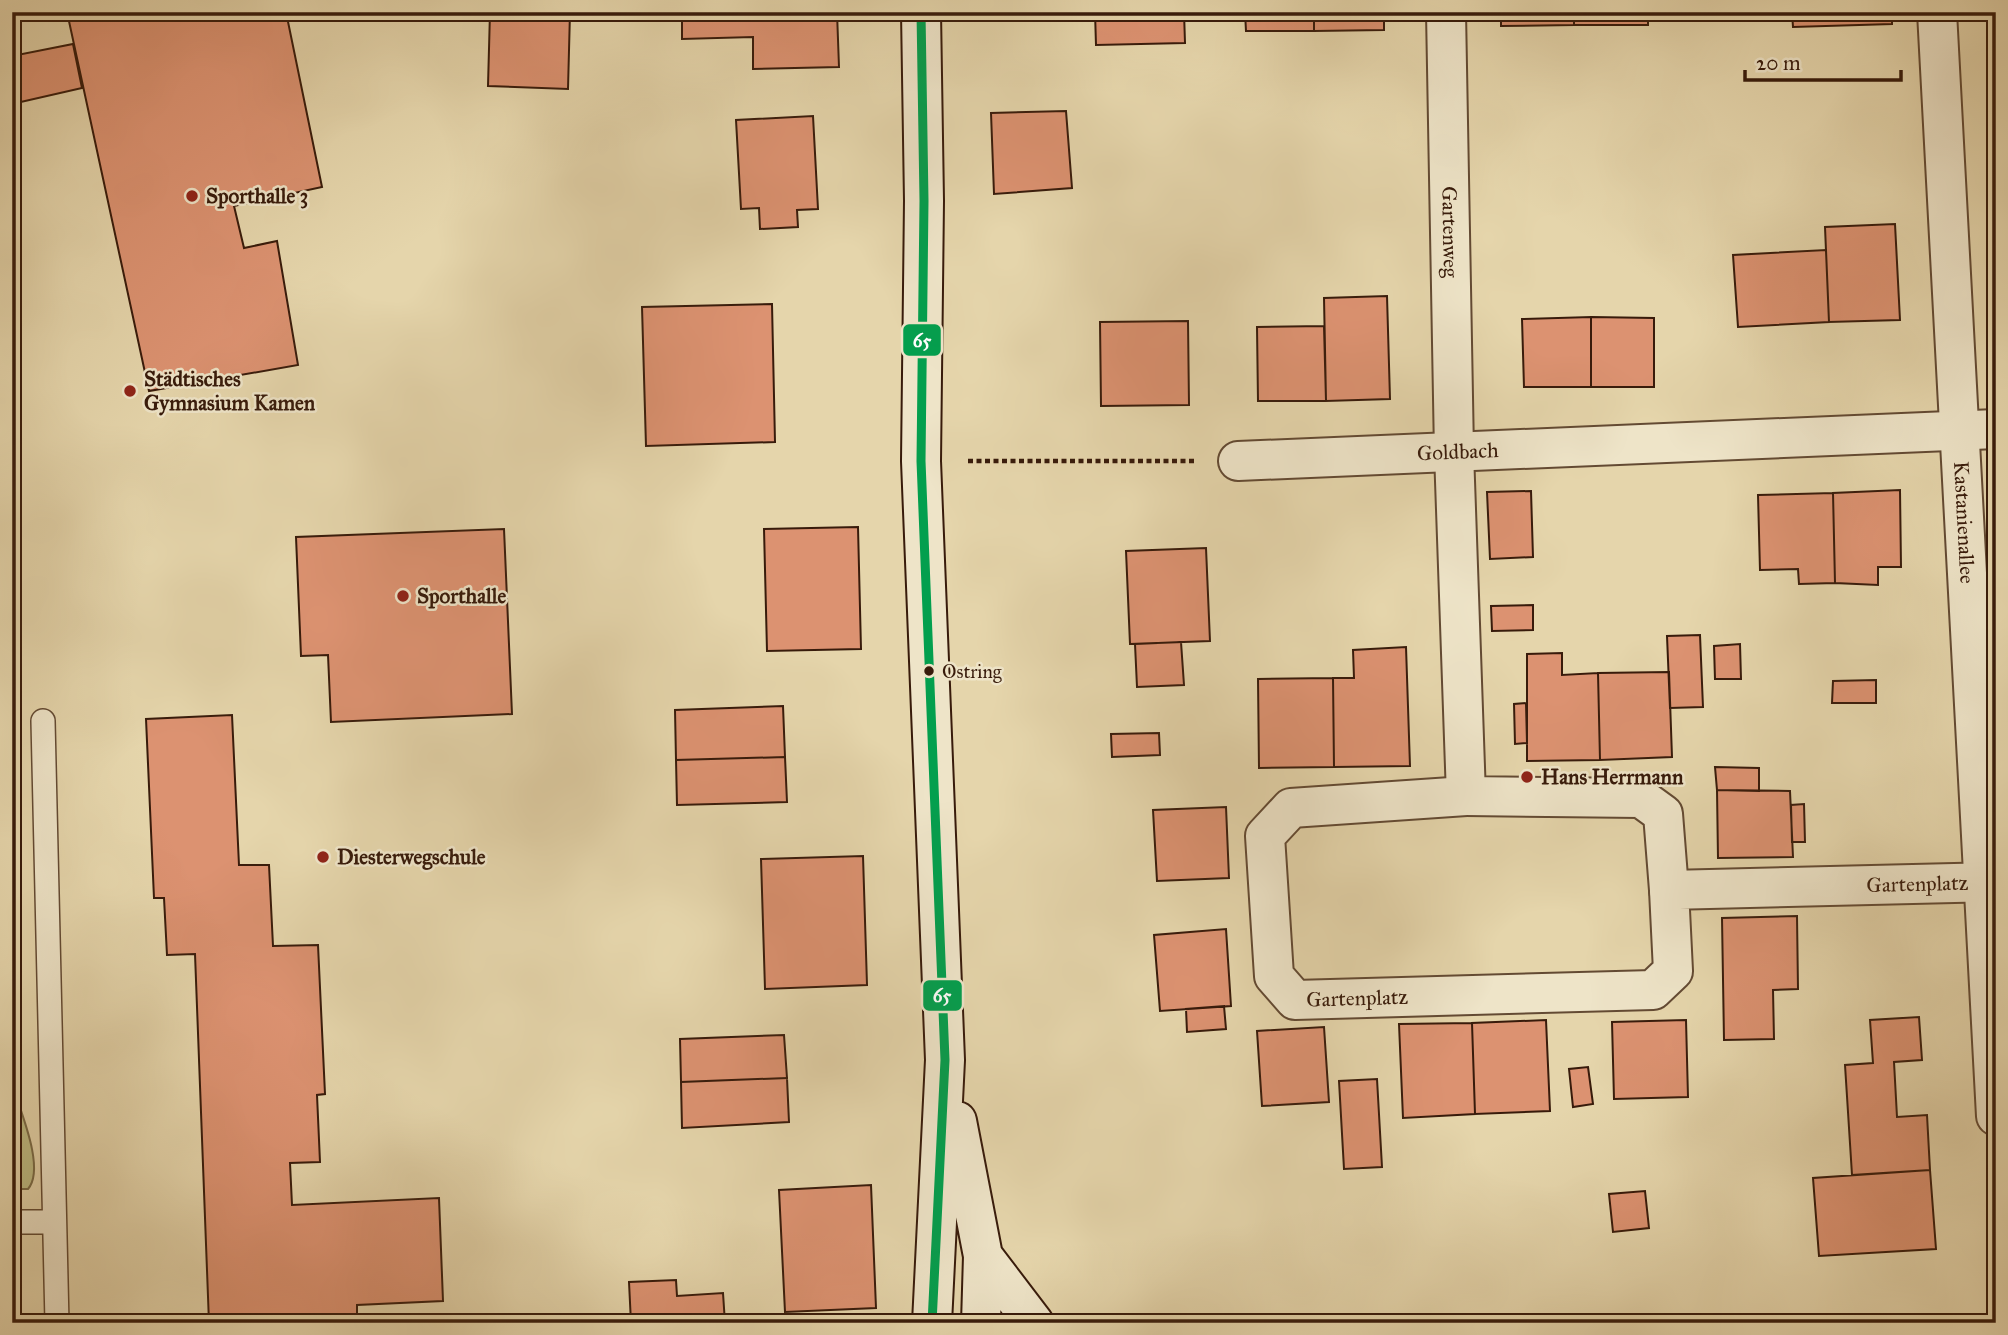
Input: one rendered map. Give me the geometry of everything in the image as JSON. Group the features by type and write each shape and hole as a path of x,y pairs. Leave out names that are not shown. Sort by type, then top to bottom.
{"street":[{"path":"921,12 924,201 921,461 945,1060 932,1323"},
{"name":"Gartenweg","path":"1446,12 1454,452"},
{"name":"Kastanienallee","path":"1937,12 1978,429 1996,1115"},
{"name":"Goldbach","path":"1238,461 1978,429"},
{"path":"1454,452 1466,796"},
{"name":"Gartenplatz","path":"1466,796 1641,798 1662,814 1669,890 1672,971 1653,990 1295,1000 1274,976 1265,836 1291,808 1466,796"},
{"name":"Gartenplatz","path":"1669,890 1989,883"},
{"path":"945,1060 983,1256 981,1323"},
{"path":"983,1256 1034,1323"}],"lane":[{"path":"43,721 57,1323"},
{"path":"12,1222 54,1222"}],"path":[{"path":"15,12 15,26"},
{"path":"921,461 1238,461"}],"shaded area":[{"path":"12,1084 33,1153 33,1179 28,1189 12,1189"}],"building":[{"name":"Sporthalle 3","path":"67,12 286,12 322,187 234,206 244,248 277,241 298,365 149,391"},
{"path":"490,12 570,12 568,89 488,86"},
{"path":"682,12 837,12 839,67 753,69 753,37 682,39"},
{"path":"1095,12 1184,12 1185,43 1096,45"},
{"path":"1245,12 1314,12 1314,31 1246,31"},
{"path":"1314,12 1384,12 1384,30 1314,31"},
{"path":"1501,12 1574,12 1574,25 1501,26"},
{"path":"1574,12 1648,12 1648,25 1574,25"},
{"path":"1792,12 1892,12 1892,24 1793,27"},
{"path":"73,44 82,88 12,104 12,56"},
{"path":"1066,111 1072,188 994,194 991,113"},
{"path":"813,116 818,209 797,210 798,227 760,229 759,208 741,209 736,120"},
{"path":"1895,224 1900,320 1829,322 1825,227"},
{"path":"1826,250 1829,322 1738,327 1733,255"},
{"path":"1387,296 1390,399 1326,401 1324,298"},
{"path":"772,304 775,442 646,446 642,307"},
{"path":"1591,317 1591,387 1524,387 1522,319"},
{"path":"1591,317 1654,318 1654,387 1591,387"},
{"path":"1188,321 1189,405 1101,406 1100,322"},
{"path":"1324,326 1326,401 1258,401 1257,327"},
{"path":"1900,490 1901,567 1878,567 1878,585 1835,583 1833,493"},
{"path":"1531,491 1533,557 1490,559 1487,492"},
{"path":"1833,493 1835,583 1799,584 1798,569 1760,570 1758,495"},
{"path":"858,527 861,649 767,651 764,529"},
{"name":"Sporthalle","path":"504,529 512,714 331,722 328,655 301,656 296,537"},
{"path":"1206,548 1210,641 1130,644 1126,551"},
{"path":"1533,605 1533,630 1492,631 1491,606"},
{"path":"1700,635 1703,707 1670,708 1667,636"},
{"path":"1181,642 1184,685 1137,687 1135,644"},
{"path":"1740,644 1741,679 1715,679 1714,646"},
{"path":"1406,647 1410,766 1334,767 1333,678 1354,678 1353,650"},
{"path":"1562,653 1562,675 1598,673 1600,760 1527,761 1527,654"},
{"path":"1669,672 1672,757 1600,760 1598,673"},
{"path":"1333,678 1334,767 1259,768 1258,679"},
{"path":"1876,680 1876,703 1832,703 1833,681"},
{"path":"1526,703 1527,743 1515,744 1514,704"},
{"path":"783,706 785,757 676,760 675,710"},
{"path":"232,715 239,865 269,865 273,946 318,945 325,1094 317,1095 320,1162 290,1163 292,1205 439,1198 443,1301 357,1305 357,1321 209,1323 195,954 167,955 164,898 154,898 146,719"},
{"path":"1159,733 1160,755 1112,757 1111,734"},
{"path":"785,757 787,802 677,805 676,760"},
{"path":"1715,767 1759,768 1759,791 1717,790"},
{"path":"1717,790 1790,791 1793,857 1718,858"},
{"path":"1804,804 1805,842 1792,842 1791,805"},
{"path":"1226,807 1229,878 1157,881 1153,810"},
{"path":"863,856 867,985 765,989 761,859"},
{"path":"1797,916 1798,989 1773,990 1774,1039 1724,1040 1722,918"},
{"path":"1226,929 1231,1006 1160,1011 1154,935"},
{"path":"1224,1006 1226,1029 1187,1032 1186,1009"},
{"path":"1919,1017 1922,1060 1894,1062 1897,1117 1927,1115 1930,1170 1852,1175 1845,1065 1873,1063 1870,1020"},
{"path":"1546,1020 1550,1111 1475,1114 1472,1023"},
{"path":"1686,1020 1688,1097 1614,1099 1612,1022"},
{"path":"1472,1023 1475,1114 1403,1118 1399,1024"},
{"path":"1324,1027 1329,1102 1262,1106 1257,1031"},
{"path":"784,1035 787,1078 681,1082 680,1039"},
{"path":"1588,1067 1593,1104 1573,1107 1569,1069"},
{"path":"787,1078 789,1122 682,1128 681,1082"},
{"path":"1377,1079 1382,1167 1344,1169 1339,1081"},
{"path":"1930,1170 1936,1249 1819,1256 1813,1178"},
{"path":"871,1185 876,1308 785,1312 779,1190"},
{"path":"1645,1191 1649,1228 1613,1232 1609,1194"},
{"path":"676,1280 677,1296 723,1293 725,1323 631,1323 629,1282"}],"transit line":[{"name":"65","path":"921,12 924,201 921,461 945,1060 932,1323"}],"place":[{"name":"Sporthalle 3","path":"192,196"},
{"name":"Städtisches Gymnasium Kamen","path":"130,391"},
{"name":"Sporthalle","path":"403,596"},
{"name":"Ostring","path":"929,671"},
{"name":"Hans Herrmann","path":"1527,777"},
{"name":"Diesterwegschule","path":"323,857"}]}
